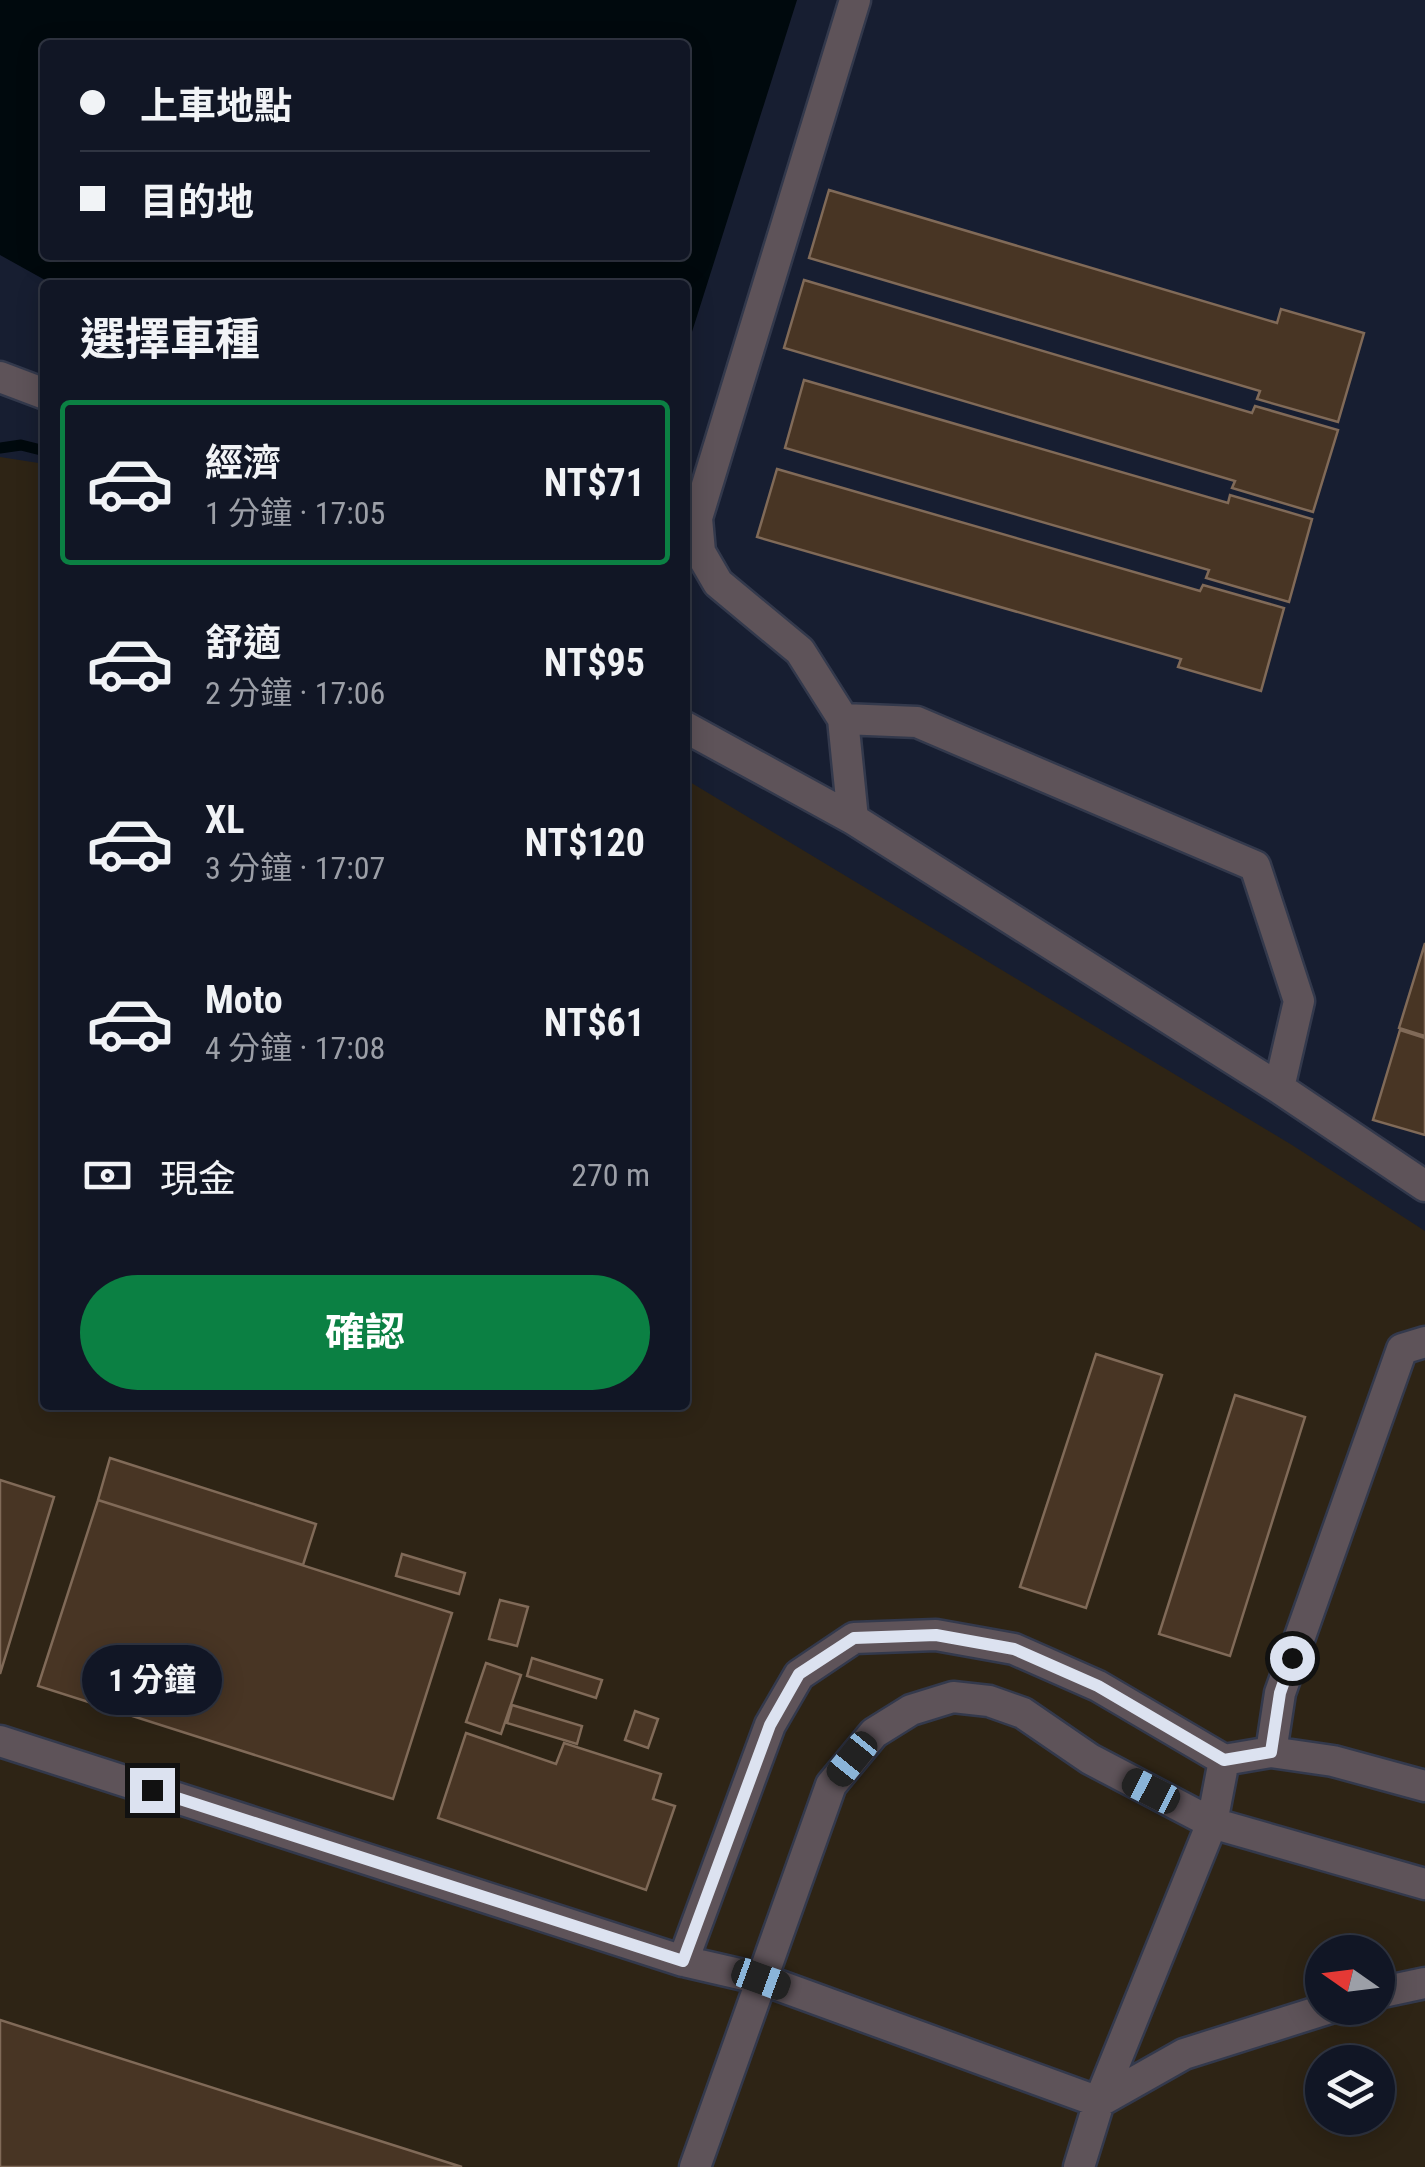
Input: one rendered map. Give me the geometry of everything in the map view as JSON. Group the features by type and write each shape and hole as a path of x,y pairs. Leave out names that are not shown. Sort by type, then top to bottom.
{"lane":[{"path":"854,0 698,518 700,552 718,582 800,650 843,719 854,820"},
{"path":"0,377 40,392"},
{"path":"843,719 917,722 1255,866 1299,1001 1279,1088"},
{"path":"690,730 854,820 1279,1088 1425,1186"},
{"path":"1271,1752 1280,1693 1402,1348 1425,1342"},
{"path":"683,1961 770,1725 799,1674 854,1638 936,1635 1014,1649 1098,1686 1224,1760 1271,1752 1333,1762 1425,1786"},
{"path":"695,2167 830,1786 874,1732 912,1710 953,1697 989,1701 1024,1712 1090,1759 1212,1823 1425,1884"},
{"path":"0,1741 683,1961 761,1979 1098,2102 1184,2054 1305,2016"},
{"path":"1079,2167 1098,2102 1212,1823 1224,1760"},
{"path":"1395,1988 1425,1982"}],"shaded area":[{"path":"0,0 797,0 690,338 690,280 45,280 0,255"},
{"path":"0,457 40,463 40,1410 690,1410 690,782 1292,1145 1425,1231 1425,2167 0,2167"}],"building":[{"path":"829,190 1277,323 1281,309 1364,333 1338,422 1257,399 1260,391 809,258"},
{"path":"804,280 1252,413 1255,406 1338,430 1313,512 1232,488 1235,481 784,348"},
{"path":"804,380 1228,503 1230,495 1312,519 1289,602 1206,578 1209,570 785,448"},
{"path":"777,469 1200,591 1203,585 1284,608 1261,691 1178,667 1181,659 757,537"},
{"path":"1425,943 1425,1036 1399,1028"},
{"path":"1400,1030 1425,1038 1425,1135 1373,1120"},
{"path":"1096,1354 1162,1375 1086,1608 1020,1587"},
{"path":"1235,1395 1305,1417 1230,1656 1159,1634"},
{"path":"110,1458 316,1524 303,1565 98,1500"},
{"path":"0,1480 54,1497 0,1674"},
{"path":"98,1500 452,1613 393,1799 38,1686"},
{"path":"402,1554 465,1573 459,1594 396,1576"},
{"path":"500,1600 528,1607 517,1646 489,1639"},
{"path":"532,1658 602,1680 596,1698 527,1676"},
{"path":"486,1663 521,1675 501,1734 466,1722"},
{"path":"512,1705 582,1726 577,1744 507,1723"},
{"path":"635,1711 658,1719 648,1748 625,1740"},
{"path":"466,1733 556,1764 564,1743 661,1774 653,1799 675,1806 646,1890 438,1818"},
{"path":"0,2020 462,2167 0,2167"}],"waterway":[{"path":"0,448 21,445 40,450"}],"route":[{"path":"152,1790 683,1961 770,1725 799,1674 854,1638 936,1635 1014,1649 1098,1686 1224,1760 1271,1752 1280,1693 1292,1658"}]}
